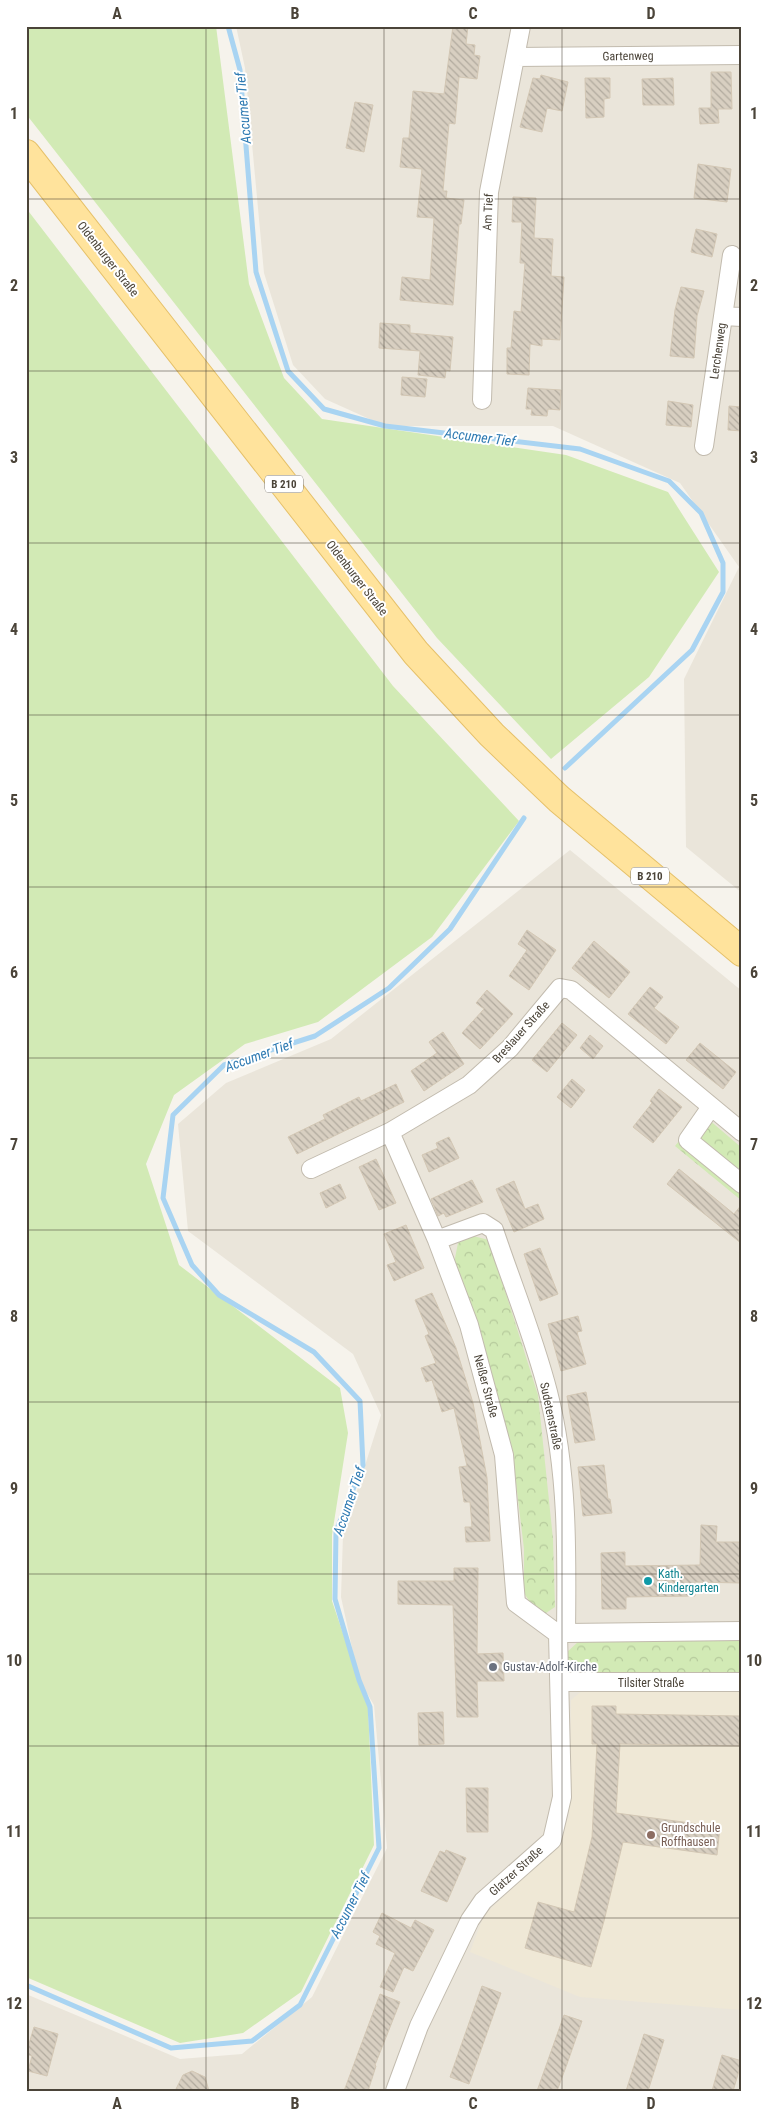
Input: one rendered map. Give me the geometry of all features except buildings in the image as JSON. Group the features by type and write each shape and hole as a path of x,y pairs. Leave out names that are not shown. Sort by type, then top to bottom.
{"main road":[{"name":"Oldenburger Straße","path":"26,154 416,653 492,735 559,798 742,952"}],"street":[{"name":"Am Tief","path":"482,400 489,192 521,26"},
{"name":"Gartenweg","path":"515,57 742,55"},
{"name":"Lerchenweg","path":"704,446 732,255"},
{"path":"723,316 742,317"},
{"name":"Breslauer Straße","path":"311,1169 390,1132 469,1085 510,1048 560,988 571,990 742,1132"},
{"path":"712,1108 688,1140 742,1184"},
{"name":"Neißer Straße","path":"390,1132 436,1240 469,1325 504,1455 516,1603 562,1634"},
{"name":"Sudetenstraße","path":"436,1240 483,1223 494,1230 548,1392 562,1478 567,1547 562,1634"},
{"path":"562,1634 742,1631"},
{"name":"Glatzer Straße","path":"398,2090 419,2026 470,1920 483,1901 552,1840 562,1797 562,1634"},
{"name":"Tilsiter Straße","path":"561,1682 742,1682"}],"shaded area":[{"path":"236,26 742,26 742,893 686,847 684,679 739,567 680,483 553,426 385,426 325,399 293,365 264,273 245,68"},
{"path":"570,850 742,991 742,2091 26,2091 26,1994 180,2059 242,2054 312,1997 387,1848 374,1705 359,1680 341,1597 343,1535 381,1415 353,1354 188,1231 178,1124 226,1083 331,1039"},
{"name":"Grundschule Roffhausen","path":"583,1690 742,1692 742,2010 580,1997 470,1952 484,1915 549,1854 569,1817 571,1700"}],"green space":[{"path":"26,26 216,26 249,284 284,378 322,419 566,455 668,492 719,572 649,677 551,759 437,638 26,114"},
{"path":"26,208 393,686 519,821 432,937 318,1022 245,1044 174,1095 146,1164 179,1265 340,1388 348,1433 332,1535 332,1601 368,1707 374,1845 301,1992 243,2033 180,2043 26,1977"},
{"path":"701,1113 742,1148 742,1201 675,1146"},
{"path":"473,1236 489,1240 538,1395 553,1539 555,1607 543,1615 533,1607 524,1593 524,1549 513,1458 478,1322 454,1263 458,1243"},
{"path":"742,1639 742,1672 581,1677 568,1668 565,1659 565,1654 579,1641"}],"waterway":[{"name":"Accumer Tief","path":"228,26 240,70 256,272 288,371 324,409 385,426 580,449 669,481 701,513 723,563 723,592 692,650 565,768"},
{"name":"Accumer Tief","path":"26,1985 171,2048 252,2041 300,2005 379,1848 370,1707 359,1680 335,1599 336,1531 363,1465 360,1401 314,1352 219,1295 192,1265 163,1198 173,1115 224,1065 315,1036 389,988 450,929 524,818"}],"place":[{"name":"Kath. Kindergarten","path":"648,1581"},
{"name":"Gustav-Adolf-Kirche","path":"493,1667"},
{"name":"Grundschule Roffhausen","path":"651,1835"}]}
